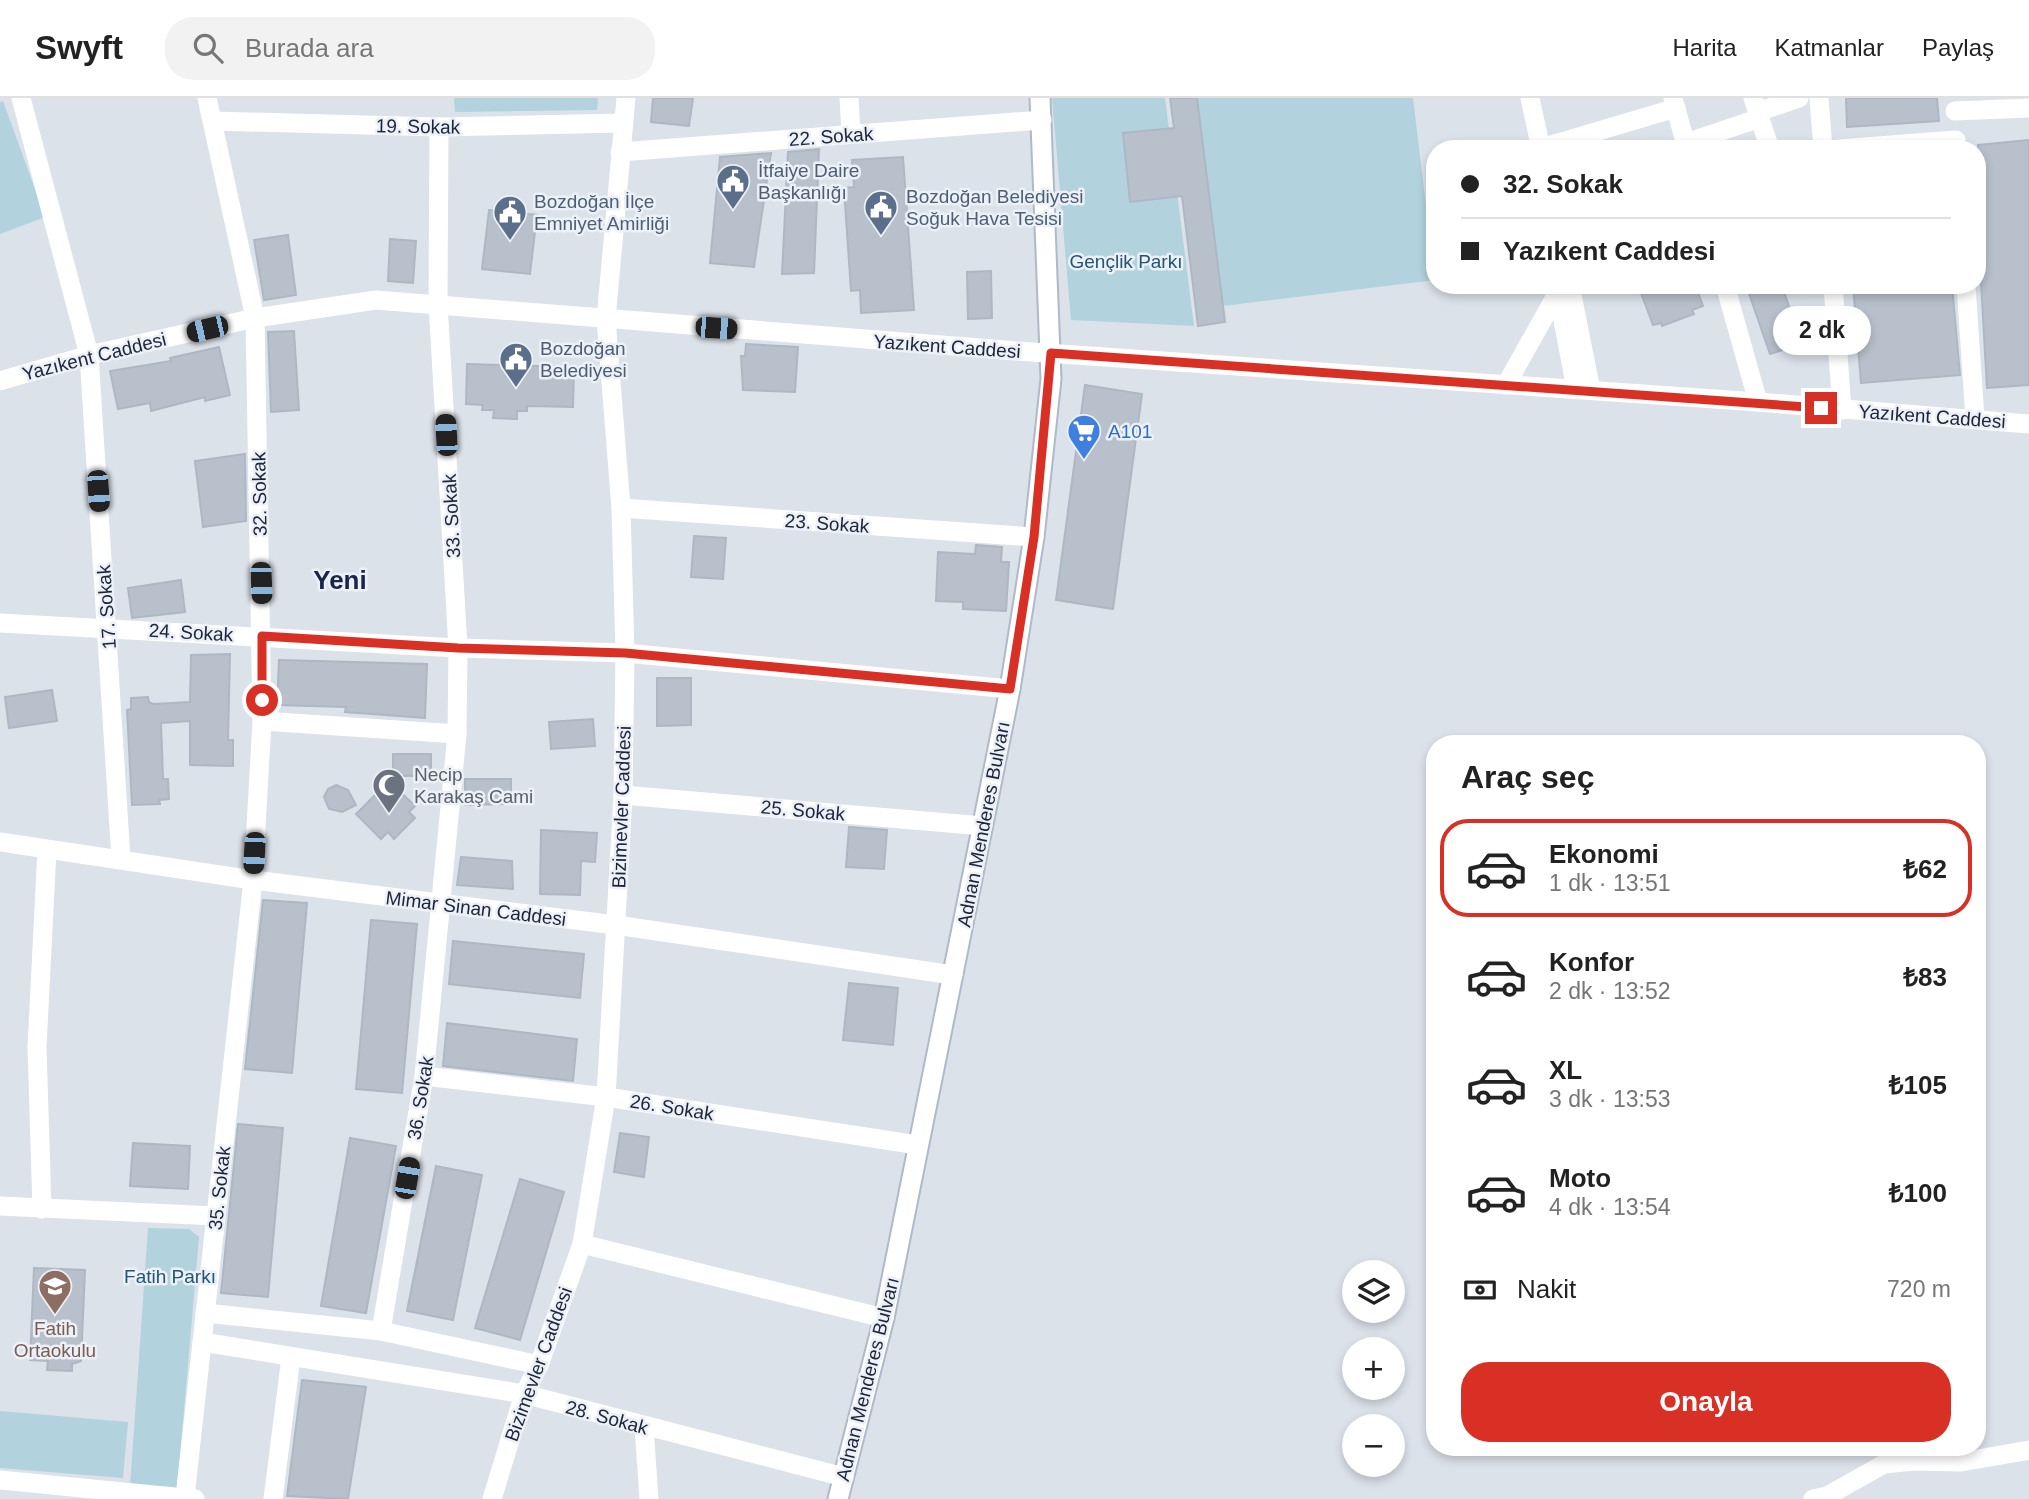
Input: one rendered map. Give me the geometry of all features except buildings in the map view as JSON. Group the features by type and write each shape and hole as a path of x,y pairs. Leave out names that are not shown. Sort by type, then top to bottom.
{"street":[{"name":"17. Sokak","path":"21,98 89,355 121,859"},
{"name":"32. Sokak","path":"207,98 255,318 262,721 253,880"},
{"name":"Bizimevler Caddesi","path":"492,1499 524,1394 539,1365 582,1244 607,1097 623,795 625,653 621,508 606,319 626,98"},
{"path":"849,98 851,134"},
{"name":"Adnan Menderes Bulvarı","path":"838,1499 884,1318 1010,689 1034,537 1051,353 1040,98"},
{"path":"1530,98 1539,140"},
{"path":"1698,140 1757,109 1799,98"},
{"path":"1819,98 1822,140"},
{"path":"1565,140 1674,103 1684,140"},
{"path":"1956,140 1954,105 2029,108"},
{"path":"1757,109 1767,140"},
{"name":"22. Sokak","path":"620,152 1042,120"},
{"name":"19. Sokak","path":"213,121 439,127 623,123"},
{"name":"33. Sokak","path":"439,127 438,303 458,648 457,734 442,905"},
{"path":"1506,385 1559,294"},
{"path":"1564,294 1584,389"},
{"path":"1728,294 1758,402"},
{"path":"1834,294 1842,410"},
{"path":"1967,294 1975,419"},
{"name":"Yazıkent Caddesi","path":"0,381 89,355 255,318 376,300 1051,353 1584,389 2029,424"},
{"name":"23. Sokak","path":"621,508 1034,537"},
{"name":"24. Sokak","path":"0,623 458,648 625,653 1010,689"},
{"path":"262,721 457,734"},
{"name":"25. Sokak","path":"623,795 983,826"},
{"name":"Mimar Sinan Caddesi","path":"0,842 253,880 616,925 953,975"},
{"path":"42,1209 37,1047 47,850"},
{"name":"35. Sokak","path":"190,1498 205,1312 253,880"},
{"name":"36. Sokak","path":"381,1331 425,1076 442,905"},
{"name":"26. Sokak","path":"425,1076 607,1097 918,1145"},
{"path":"0,1206 216,1216"},
{"path":"582,1244 884,1318"},
{"path":"205,1312 381,1331 539,1365"},
{"name":"28. Sokak","path":"202,1342 524,1394 844,1477"},
{"path":"272,1499 291,1357"},
{"path":"644,1427 649,1499"},
{"path":"1813,1499 1827,1496 1884,1464 1914,1461 1961,1462 2029,1450"},
{"path":"0,1480 190,1498"}],"green space":[{"path":"454,98 598,98 597,110 455,112"},
{"name":"Gençlik Parkı","path":"1052,98 1165,98 1194,326 1071,320"},
{"path":"1197,98 1413,98 1426,206 1426,281 1223,306"},
{"path":"3,101 45,217 0,234 0,102"},
{"name":"Fatih Parkı","path":"148,1228 189,1229 199,1237 177,1491 130,1487"},
{"path":"0,1411 128,1422 123,1478 0,1468"}],"place":[{"name":"İtfaiye Daire Başkanlığı","path":"733,211"},
{"name":"Bozdoğan Belediyesi Soğuk Hava Tesisi","path":"881,237"},
{"name":"Bozdoğan İlçe Emniyet Amirliği","path":"510,242"},
{"name":"Bozdoğan Belediyesi","path":"516,389"},
{"name":"A101","path":"1084,461"},
{"name":"Necip Karakaş Cami","path":"389,815"},
{"name":"Fatih Ortaokulu","path":"55,1316"}],"district":[{"name":"Yeni","path":"340,580"}],"route":[{"path":"262,700 262,636 458,648 625,653 1010,689 1034,537 1051,379 1051,353 1821,408"}]}
